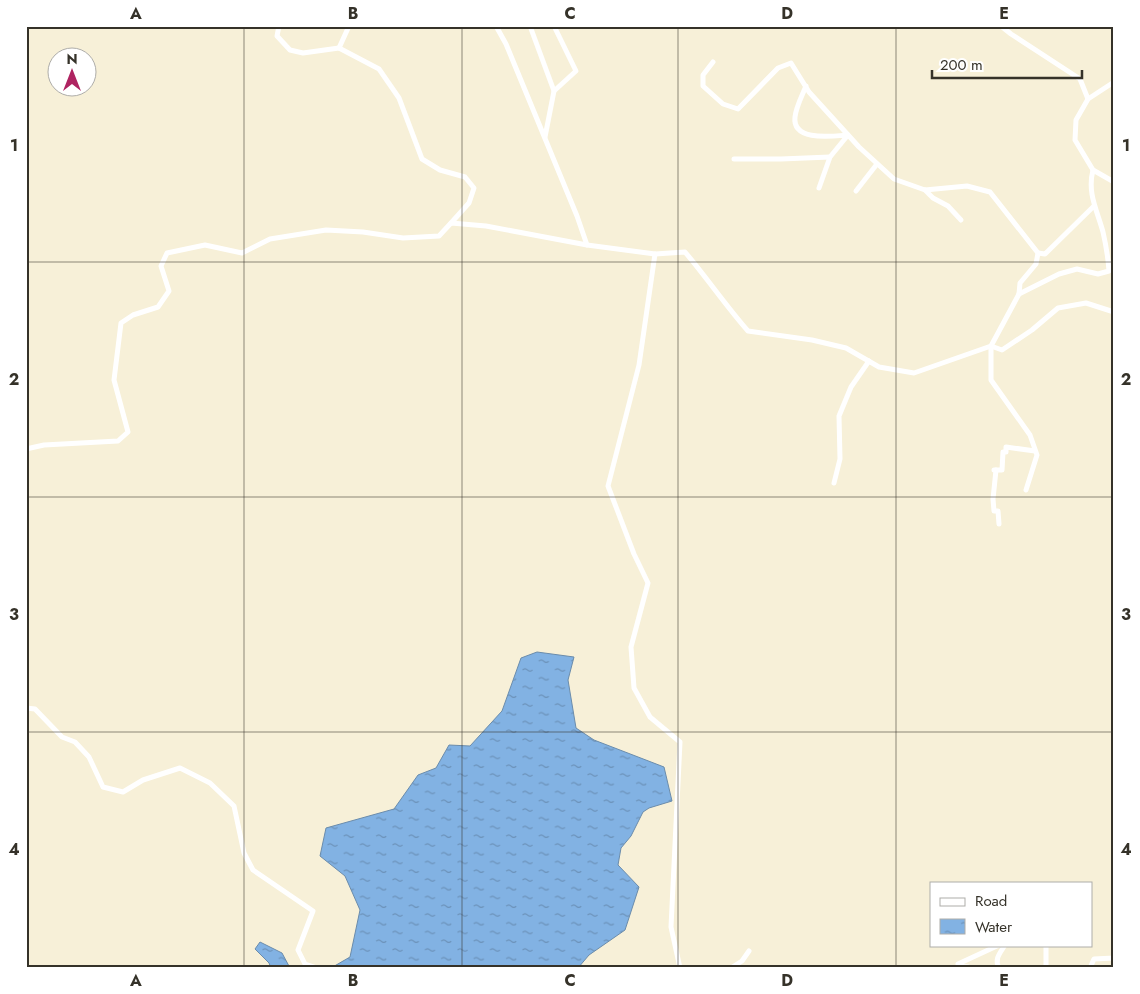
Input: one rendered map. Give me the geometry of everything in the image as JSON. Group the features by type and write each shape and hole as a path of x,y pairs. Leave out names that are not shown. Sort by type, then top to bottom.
{"street":[{"path":"26,449 44,445 118,441 128,432 114,380 121,323 133,315 158,307 169,291 161,266 167,253 204,245 242,253 270,239 326,230 363,232 403,238 439,236 468,203 474,188 465,177 440,170 422,158 399,98 379,69 339,48 303,53 290,50 277,36 279,26"},
{"path":"339,48 348,26"},
{"path":"496,26 506,44 587,245"},
{"path":"530,26 554,91 545,138"},
{"path":"554,26 576,71 554,91"},
{"path":"1001,26 1080,78 1088,100"},
{"path":"713,62 703,75 703,86 723,104 738,109 778,68 791,63 806,86 848,135 877,164 894,179 925,190 948,206 961,220"},
{"path":"1114,82 1088,100 1076,120 1075,140 1093,170 1114,182"},
{"path":"806,86 795,117 797,127 807,135 848,135"},
{"path":"819,188 830,157 848,135"},
{"path":"734,159 830,157"},
{"path":"856,191 877,164"},
{"path":"1019,294 1059,274 1077,269 1098,274 1108,271 1108,253 1094,206 1090,182 1093,170"},
{"path":"925,190 967,186 990,192 1038,253 1045,254 1094,206"},
{"path":"451,223 486,226 587,245 655,254 685,252 748,331 846,348 879,367 914,373 991,346 1002,350 1032,330 1058,308 1086,303 1114,312"},
{"path":"1026,490 1037,455 1030,435 991,380 991,346 1019,294 1020,283 1036,264 1038,253"},
{"path":"655,254 639,365 608,486 634,554 648,583 631,647 634,688 650,717 680,742 670,927 680,968"},
{"path":"834,483 840,459 839,416 851,386 869,361"},
{"path":"1000,524 998,511 994,511 993,499 995,470 1002,470 1003,452 1006,452 1006,447 1036,451"},
{"path":"26,708 35,709 62,737 76,742 89,757 103,787 123,792 143,780 180,768 210,783 234,806 244,853 253,870 313,911 298,950 305,964 314,968"},
{"path":"968,967 959,966 958,964 997,946"},
{"path":"999,968 997,958 1004,946"},
{"path":"1046,946 1046,968"},
{"path":"731,968 742,961 749,951"},
{"path":"1090,968 1094,959 1114,958"}],"water":[{"path":"537,652 574,657 568,680 576,728 594,740 664,767 672,801 649,808 643,812 631,836 621,848 618,865 639,887 625,930 589,955 578,968 331,968 350,957 360,910 345,876 320,856 326,828 394,809 418,775 436,768 449,745 470,746 502,711 521,658"},
{"path":"260,942 282,953 290,968 271,968 269,963 255,949"}]}
